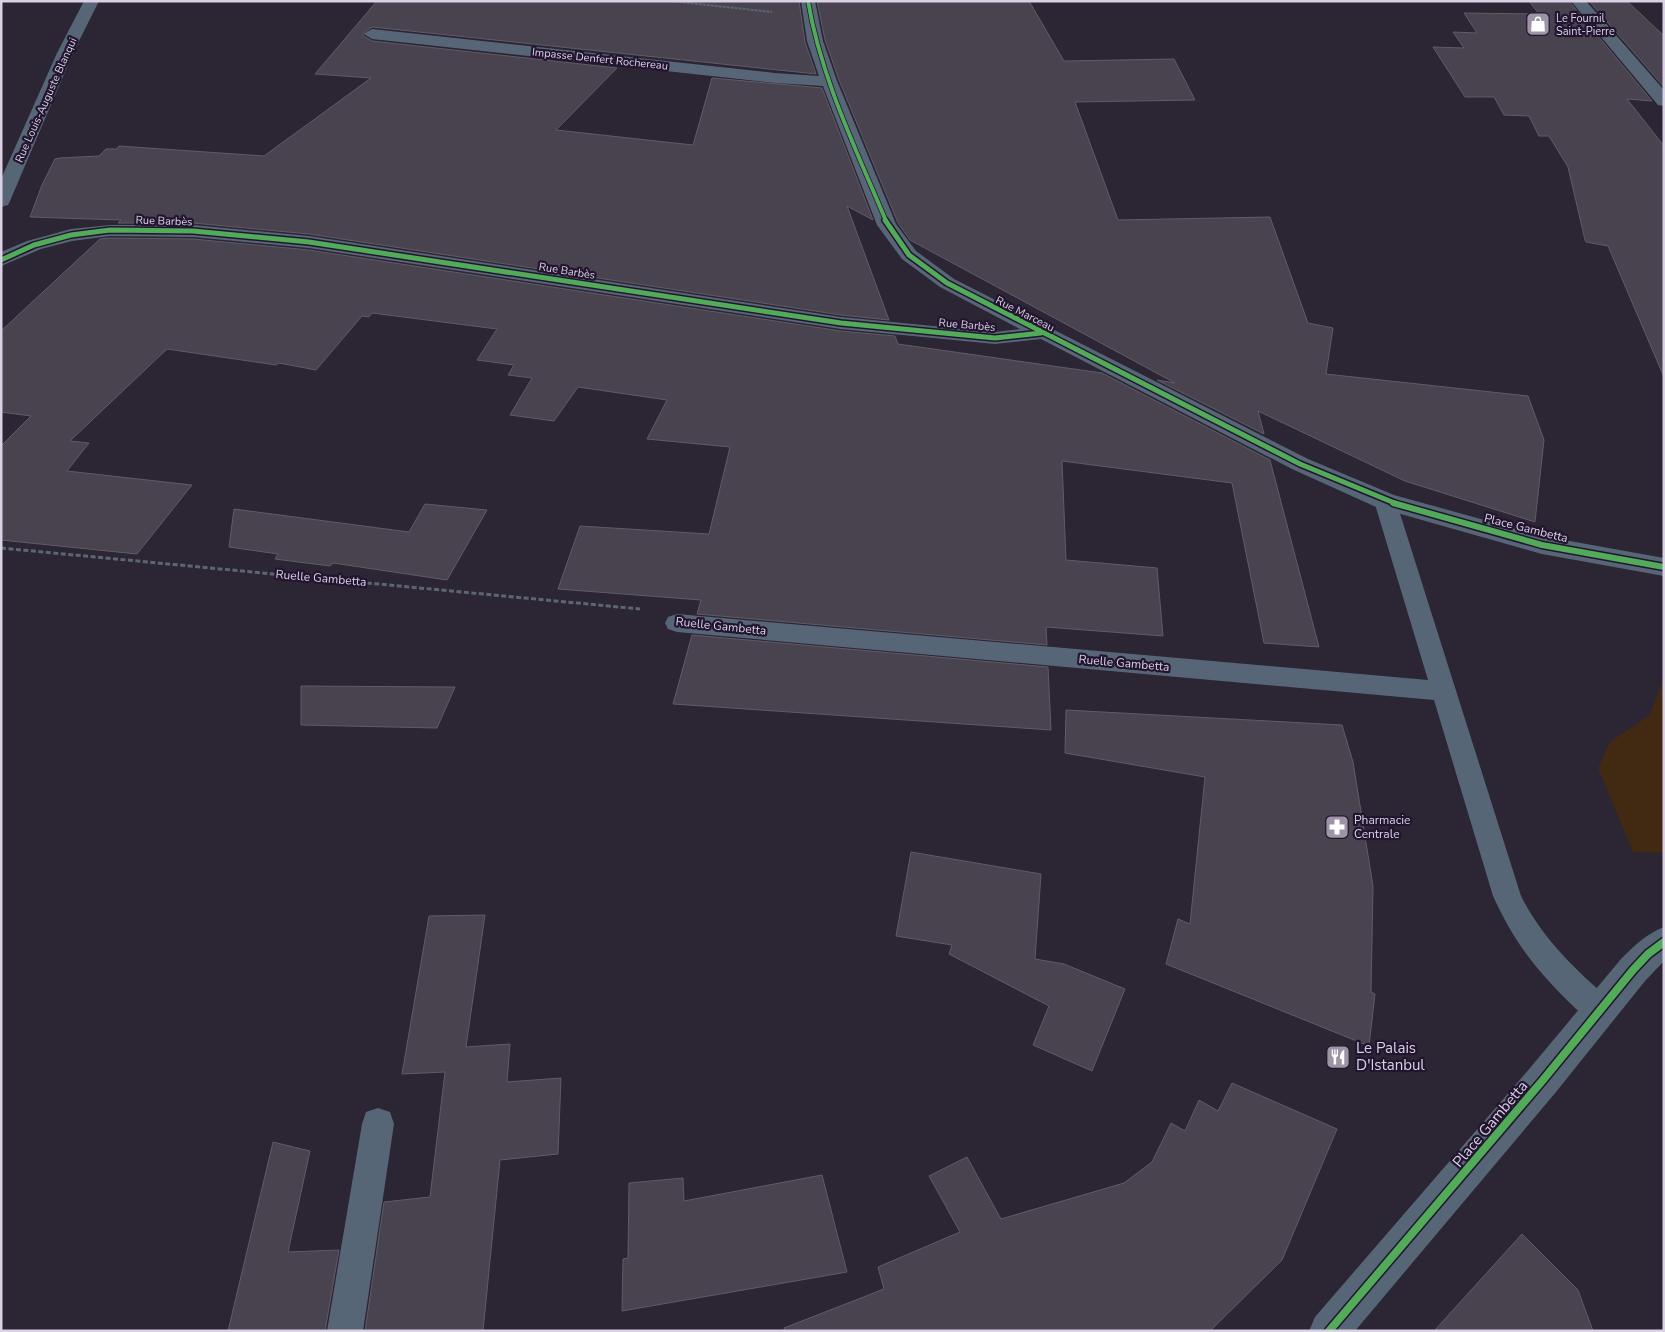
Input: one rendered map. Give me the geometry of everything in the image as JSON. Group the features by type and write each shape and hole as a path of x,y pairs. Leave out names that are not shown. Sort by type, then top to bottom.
{"street":[{"name":"Rue Louis-Auguste Blanqui","path":"1,201 65,53 92,1"},
{"path":"1578,1 1664,102"},
{"name":"Rue Marceau","path":"809,8 815,41 829,81 887,225 900,245 921,266 946,283 1041,333 1300,464 1385,501"},
{"name":"Impasse Denfert Rochereau","path":"372,34 775,78 829,81"},
{"path":"1,154 23,152"},
{"name":"Rue Barbès","path":"5,252 88,232 162,230 309,242 841,323 995,338 1041,333"},
{"name":"Place Gambetta","path":"1385,501 1542,545 1664,567"},
{"name":"Place Gambetta","path":"1333,1327 1537,1088 1648,954 1664,942"}],"lane":[{"path":"1385,501 1516,918 1528,938 1547,962 1600,1010"},
{"name":"Ruelle Gambetta","path":"677,623 1444,691"},
{"path":"345,1331 378,1124"}],"path":[{"path":"671,1 809,8"}],"shaded area":[{"path":"1664,678 1664,853 1633,852 1598,768 1610,742 1650,715"}],"building":[{"path":"377,1 799,1 805,42 816,74 372,27 362,35 372,41 617,68 556,130 693,145 712,78 822,88 873,220 847,206 889,320 841,315 309,234 193,223 118,223 121,220 30,217 42,185 55,159 99,156 106,149 117,149 119,146 264,156 371,78 315,74"},
{"path":"817,1 1029,1 1064,61 1174,59 1195,100 1075,102 1118,220 1270,217 1308,323 1333,328 1326,374 1528,396 1544,440 1535,522 1405,481 1258,411 1264,434 1157,380 1175,383 910,240 898,223 839,80 825,40"},
{"path":"1529,1 1569,1 1652,101 1627,99 1664,146 1664,377 1608,246 1586,242 1585,240 1568,167 1549,136 1539,136 1529,116 1504,115 1494,97 1465,97 1433,47 1464,48 1453,32 1477,33 1464,13 1539,14"},
{"path":"1589,1 1627,1 1664,36 1664,87"},
{"path":"100,239 193,239 309,250 841,331 895,336 898,344 1102,373 1270,460 1319,647 1264,643 1232,483 1062,461 1066,560 1157,568 1163,636 1046,627 1047,645 697,614 701,600 558,589 580,526 709,534 730,447 647,439 667,400 578,387 554,421 510,415 532,378 508,375 514,365 477,360 497,329 372,313 369,317 362,316 316,370 279,363 276,365 167,349 70,441 89,443 67,471 192,485 137,554 1,540 1,446 31,416 1,412 1,331"},
{"path":"425,504 487,510 447,580 333,563 330,566 275,559 278,554 229,547 234,509 409,532"},
{"path":"692,635 1048,667 1051,730 673,704"},
{"path":"301,686 455,687 437,728 301,725"},
{"path":"1066,710 1342,725 1353,762 1373,886 1371,992 1375,994 1369,1046 1166,964 1178,919 1190,924 1205,777 1065,753"},
{"path":"911,852 1041,874 1035,959 1064,964 1125,989 1092,1071 1033,1045 1049,1006 949,954 952,945 896,936"},
{"path":"485,915 466,1047 510,1044 507,1082 561,1078 558,1154 500,1160 483,1331 365,1331 384,1202 430,1197 445,1072 402,1074 429,916"},
{"path":"1232,1083 1337,1129 1282,1260 1210,1331 785,1331 784,1328 884,1289 878,1267 960,1232 929,1176 967,1157 1001,1219 1124,1183 1152,1162 1171,1123 1185,1131 1199,1100 1218,1111"},
{"path":"273,1142 310,1151 288,1252 339,1250 325,1331 228,1331"},
{"path":"822,1175 847,1272 622,1311 623,1259 628,1258 629,1183 683,1178 684,1201"},
{"path":"1522,1234 1578,1290 1593,1331 1434,1331"}],"cycle path":[{"path":"808,1 815,41 829,81 887,225 909,255 947,283 1300,464 1385,501 1542,545 1664,567"},
{"path":"1,260 34,245 71,235 110,230 152,229 193,231 309,242 841,323 995,338 1041,333"},
{"path":"1329,1331 1543,1080 1633,970 1648,954 1664,942"}],"place":[{"name":"Le Fournil Saint-Pierre","path":"1538,24"},
{"name":"Pharmacie Centrale","path":"1337,827"},
{"name":"Le Palais D'Istanbul","path":"1338,1057"}]}
